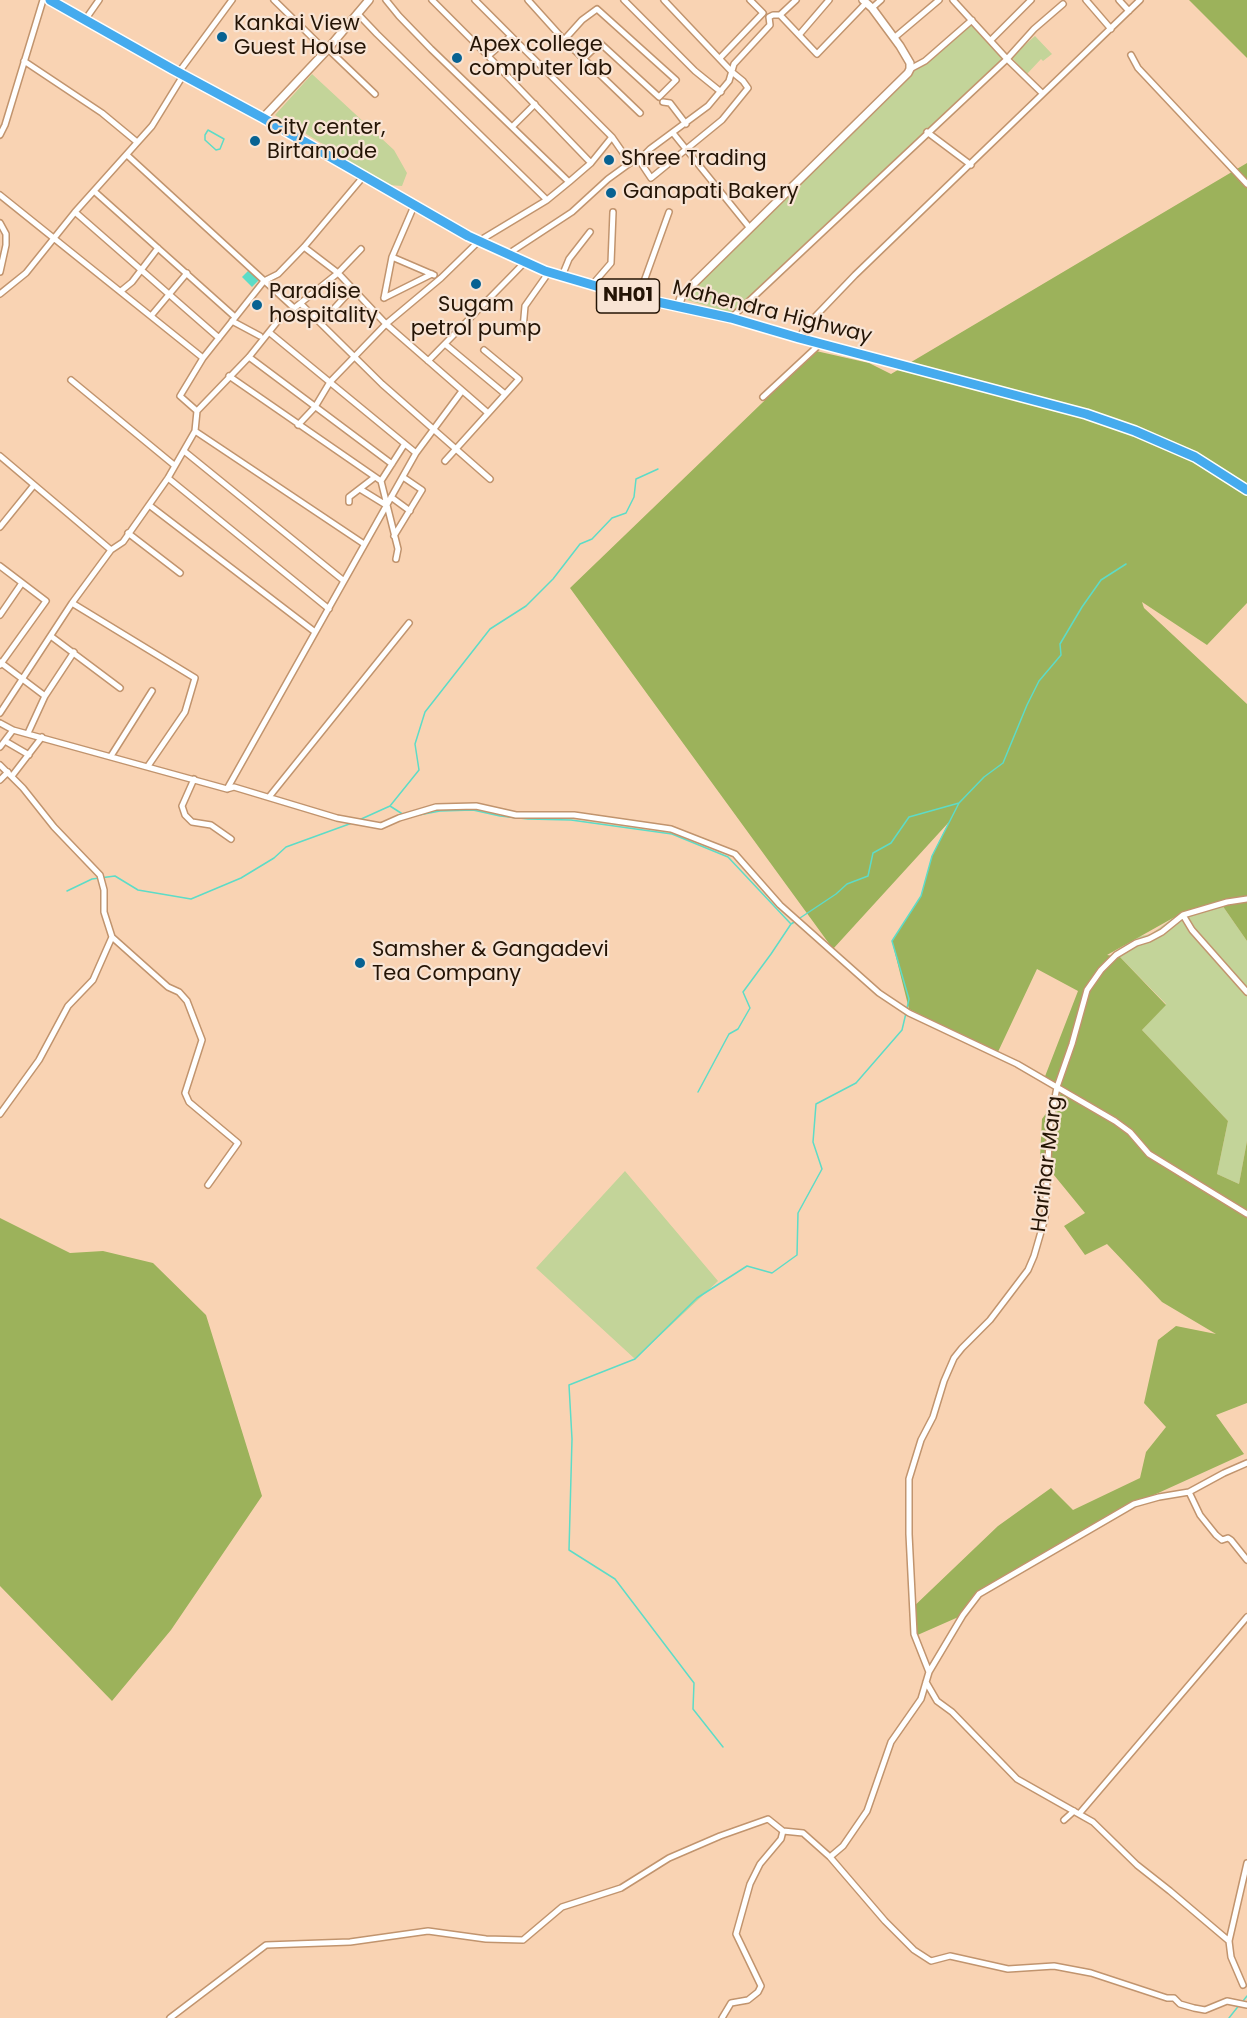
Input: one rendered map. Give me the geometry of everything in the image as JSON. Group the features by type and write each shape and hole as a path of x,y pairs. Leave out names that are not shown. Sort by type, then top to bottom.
{"highway":[{"name":"Mahendra Highway","path":"50,0 263,118 414,206 479,241 549,272 637,298 731,318 820,344 1074,411 1135,431 1196,457 1247,490"}],"street":[{"path":"0,135 43,0"},
{"path":"85,20 99,0"},
{"path":"0,294 26,273 75,212 127,155 164,108 182,73 232,0"},
{"path":"274,0 375,94"},
{"path":"263,118 327,50 369,0"},
{"path":"386,0 431,49 569,182"},
{"path":"432,0 591,163"},
{"path":"475,0 612,137 630,163"},
{"path":"528,0 564,40 640,113"},
{"path":"624,0 694,71 721,92"},
{"path":"639,160 651,178 722,120 748,88 664,0"},
{"path":"720,58 763,13 750,0"},
{"path":"508,254 572,212 608,179 630,163 639,160 686,124 721,92 729,81 734,63 770,25 769,17 780,15 796,0"},
{"path":"799,35 829,0"},
{"path":"780,15 817,54 867,4 881,0"},
{"path":"894,38 939,0"},
{"path":"953,0 1042,93"},
{"path":"991,40 1030,0"},
{"path":"1086,0 1112,29"},
{"path":"1119,0 1129,11"},
{"path":"799,338 808,324 855,275 1140,0"},
{"path":"867,4 894,38 910,63 910,69"},
{"path":"731,318 1063,4"},
{"path":"564,40 582,20 597,9 676,80 659,97 600,43 583,59"},
{"path":"357,13 548,200"},
{"path":"678,306 681,295 910,69 925,61 972,20"},
{"path":"489,56 511,36"},
{"path":"1131,56 1138,68 1247,184"},
{"path":"24,61 102,114 137,142"},
{"path":"663,102 670,103 686,124"},
{"path":"513,126 535,104"},
{"path":"927,132 971,165"},
{"path":"673,133 749,227"},
{"path":"298,425 315,406 330,382 386,324 441,278 479,241 548,200 591,163 612,137"},
{"path":"127,155 294,308"},
{"path":"197,411 180,396 203,358 264,281 278,274 304,247 363,177"},
{"path":"94,191 187,273 234,319 260,336"},
{"path":"0,195 203,358"},
{"path":"414,206 392,257 384,298 432,274"},
{"path":"75,212 219,338"},
{"path":"592,285 611,263 613,212"},
{"path":"637,298 669,212"},
{"path":"0,223 6,234 0,272"},
{"path":"562,276 569,259 590,232"},
{"path":"304,247 338,273 386,324 488,413"},
{"path":"121,291 132,282 158,248"},
{"path":"0,713 52,637 72,603 111,550 123,542 168,478 195,431 197,411 249,357 277,322 338,273 361,249"},
{"path":"392,257 441,278"},
{"path":"428,361 525,262"},
{"path":"523,329 525,306 549,272"},
{"path":"151,316 187,273"},
{"path":"321,323 352,289"},
{"path":"301,304 382,384 490,479"},
{"path":"270,333 416,453"},
{"path":"445,344 505,394"},
{"path":"763,398 820,344"},
{"path":"445,461 519,379 484,350"},
{"path":"249,357 392,464"},
{"path":"229,376 378,479 398,549 396,559"},
{"path":"71,380 174,465"},
{"path":"227,789 416,453 462,391"},
{"path":"195,431 364,544"},
{"path":"349,502 349,497 378,479 392,464 404,445"},
{"path":"184,451 344,581"},
{"path":"0,456 111,550"},
{"path":"394,536 422,490 403,477"},
{"path":"168,478 329,609"},
{"path":"0,527 34,485"},
{"path":"360,489 386,505"},
{"path":"391,497 410,511"},
{"path":"149,505 315,632"},
{"path":"128,533 180,573"},
{"path":"0,566 46,601 0,663 45,696"},
{"path":"0,615 22,583"},
{"path":"72,603 195,678 185,712 148,766"},
{"path":"269,797 409,623"},
{"path":"52,637 120,688"},
{"path":"28,733 45,696 74,652"},
{"path":"111,756 152,691"},
{"path":"0,723 13,730 227,789 234,787 337,818 381,826 436,807 476,806 516,815 574,815 671,829 735,854 780,906 889,1000 909,1013 1017,1064 1114,1120 1130,1132 1149,1154 1247,1214"},
{"path":"0,747 13,730"},
{"path":"0,780 10,774 42,737"},
{"path":"5,741 29,754"},
{"path":"0,765 99,875 104,890 104,912 112,937 187,1001 202,1040 185,1093 189,1102 238,1143 208,1185"},
{"path":"194,779 182,806 185,815 192,822 211,825 231,839"},
{"name":"Harihar Marg","path":"929,1672 914,1634 909,1479 921,1440 933,1418 944,1381 954,1358 990,1320 1028,1270 1035,1256 1045,1218 1050,1124 1057,1087 1087,990 1101,970 1116,955 1161,932 1183,915 1227,902 1247,899"},
{"path":"1183,915 1192,930 1247,992"},
{"path":"0,1114 39,1060 68,1006 93,980 112,937"},
{"path":"830,1857 843,1846 867,1811 891,1742 921,1699 929,1672 963,1615 979,1594 1134,1504 1189,1492 1247,1463"},
{"path":"1189,1492 1200,1515 1216,1535 1222,1540 1228,1538 1231,1540 1247,1560"},
{"path":"1064,1820 1077,1813 1247,1617"},
{"path":"926,1682 937,1701 952,1712 1017,1779 1093,1822 1137,1865 1229,1941"},
{"path":"170,2018 267,1944 350,1942 428,1931 486,1939 524,1940 562,1907 621,1887 669,1858 768,1819 783,1832 803,1833 830,1857 885,1921 914,1950 931,1960 950,1956 1008,1969 1054,1966 1091,1973 1167,1998 1174,1998 1180,2004 1194,2008 1205,2010 1227,2001 1247,2005"},
{"path":"722,2018 731,2003 748,2000 758,1992 761,1986 736,1934 750,1884 760,1864 781,1839 783,1832"},
{"path":"1243,1985 1231,1958 1229,1941 1247,1863"}],"green space":[{"path":"1189,0 1247,0 1247,58"},
{"path":"969,20 1005,58 731,313 680,298 900,83 935,54"},
{"path":"1035,36 1052,54 1043,61 1041,59 1027,74 1011,57"},
{"path":"312,74 394,150 407,173 402,186 388,185 338,157 326,146 275,115"},
{"path":"1247,163 1247,603 1207,645 1142,602 1144,608 1247,704 1247,941 1222,905 1173,918 1107,955 1120,957 1166,1005 1142,1030 1228,1121 1217,1174 1239,1184 1247,1141 1247,1403 1216,1415 1244,1454 1134,1504 979,1594 963,1615 913,1637 909,1611 998,1526 1051,1488 1073,1510 1140,1478 1146,1452 1166,1427 1144,1403 1158,1340 1176,1326 1216,1334 1162,1302 1107,1244 1085,1255 1064,1226 1085,1213 1040,1158 1042,1119 1062,1092 1044,1079 1078,991 1037,969 997,1054 909,1009 892,941 921,896 932,856 949,822 833,949 570,588 816,351 869,363 891,374"},
{"path":"1222,905 1247,941 1247,1141 1239,1184 1217,1174 1228,1121 1142,1030 1166,1004 1120,957 1126,939 1151,934 1173,918 1202,906"},
{"path":"625,1171 718,1281 635,1359 536,1268"},
{"path":"0,1218 70,1253 103,1251 153,1263 206,1315 262,1496 171,1630 112,1701 0,1586"}],"water":[{"path":"249,270 259,280 252,287 242,277"}],"waterway":[{"path":"208,130 224,139 220,149 216,150 205,140 208,130"},
{"path":"359,820 390,806 419,770 415,744 425,712 490,629 526,606 553,579 580,544 592,539 612,518 626,513 634,497 636,479 658,469"},
{"path":"800,918 847,884 868,876 873,853 891,843 909,817 959,803 984,777 1003,763 1039,681 1061,655 1060,644 1082,607 1101,580 1126,564"},
{"path":"907,1008 909,999 892,941 921,896 932,856 959,803"},
{"path":"390,806 404,815"},
{"path":"408,817 440,811 473,810 500,816 571,820 672,834 728,857 790,923"},
{"path":"67,891 92,879 115,876 138,890 191,899 241,878 274,858 286,847 352,823"},
{"path":"698,1092 729,1034 738,1029 750,1008 743,992 791,924 796,921"},
{"path":"723,1747 693,1709 694,1683 615,1579 569,1550 572,1439 569,1385 635,1359 697,1298 747,1266 772,1273 797,1255 798,1213 822,1169 813,1142 816,1104 856,1083 902,1030 906,1013"},
{"path":"1243,2001 1247,1996"},
{"path":"1229,2018 1240,2004"}],"place":[{"name":"Kankai View Guest House","path":"222,37"},
{"name":"Apex college computer lab","path":"457,58"},
{"name":"City center, Birtamode","path":"255,141"},
{"name":"Shree Trading","path":"609,160"},
{"name":"Ganapati Bakery","path":"611,193"},
{"name":"Sugam petrol pump","path":"476,284"},
{"name":"Paradise hospitality","path":"257,305"},
{"name":"Samsher & Gangadevi Tea Company","path":"360,963"}]}
